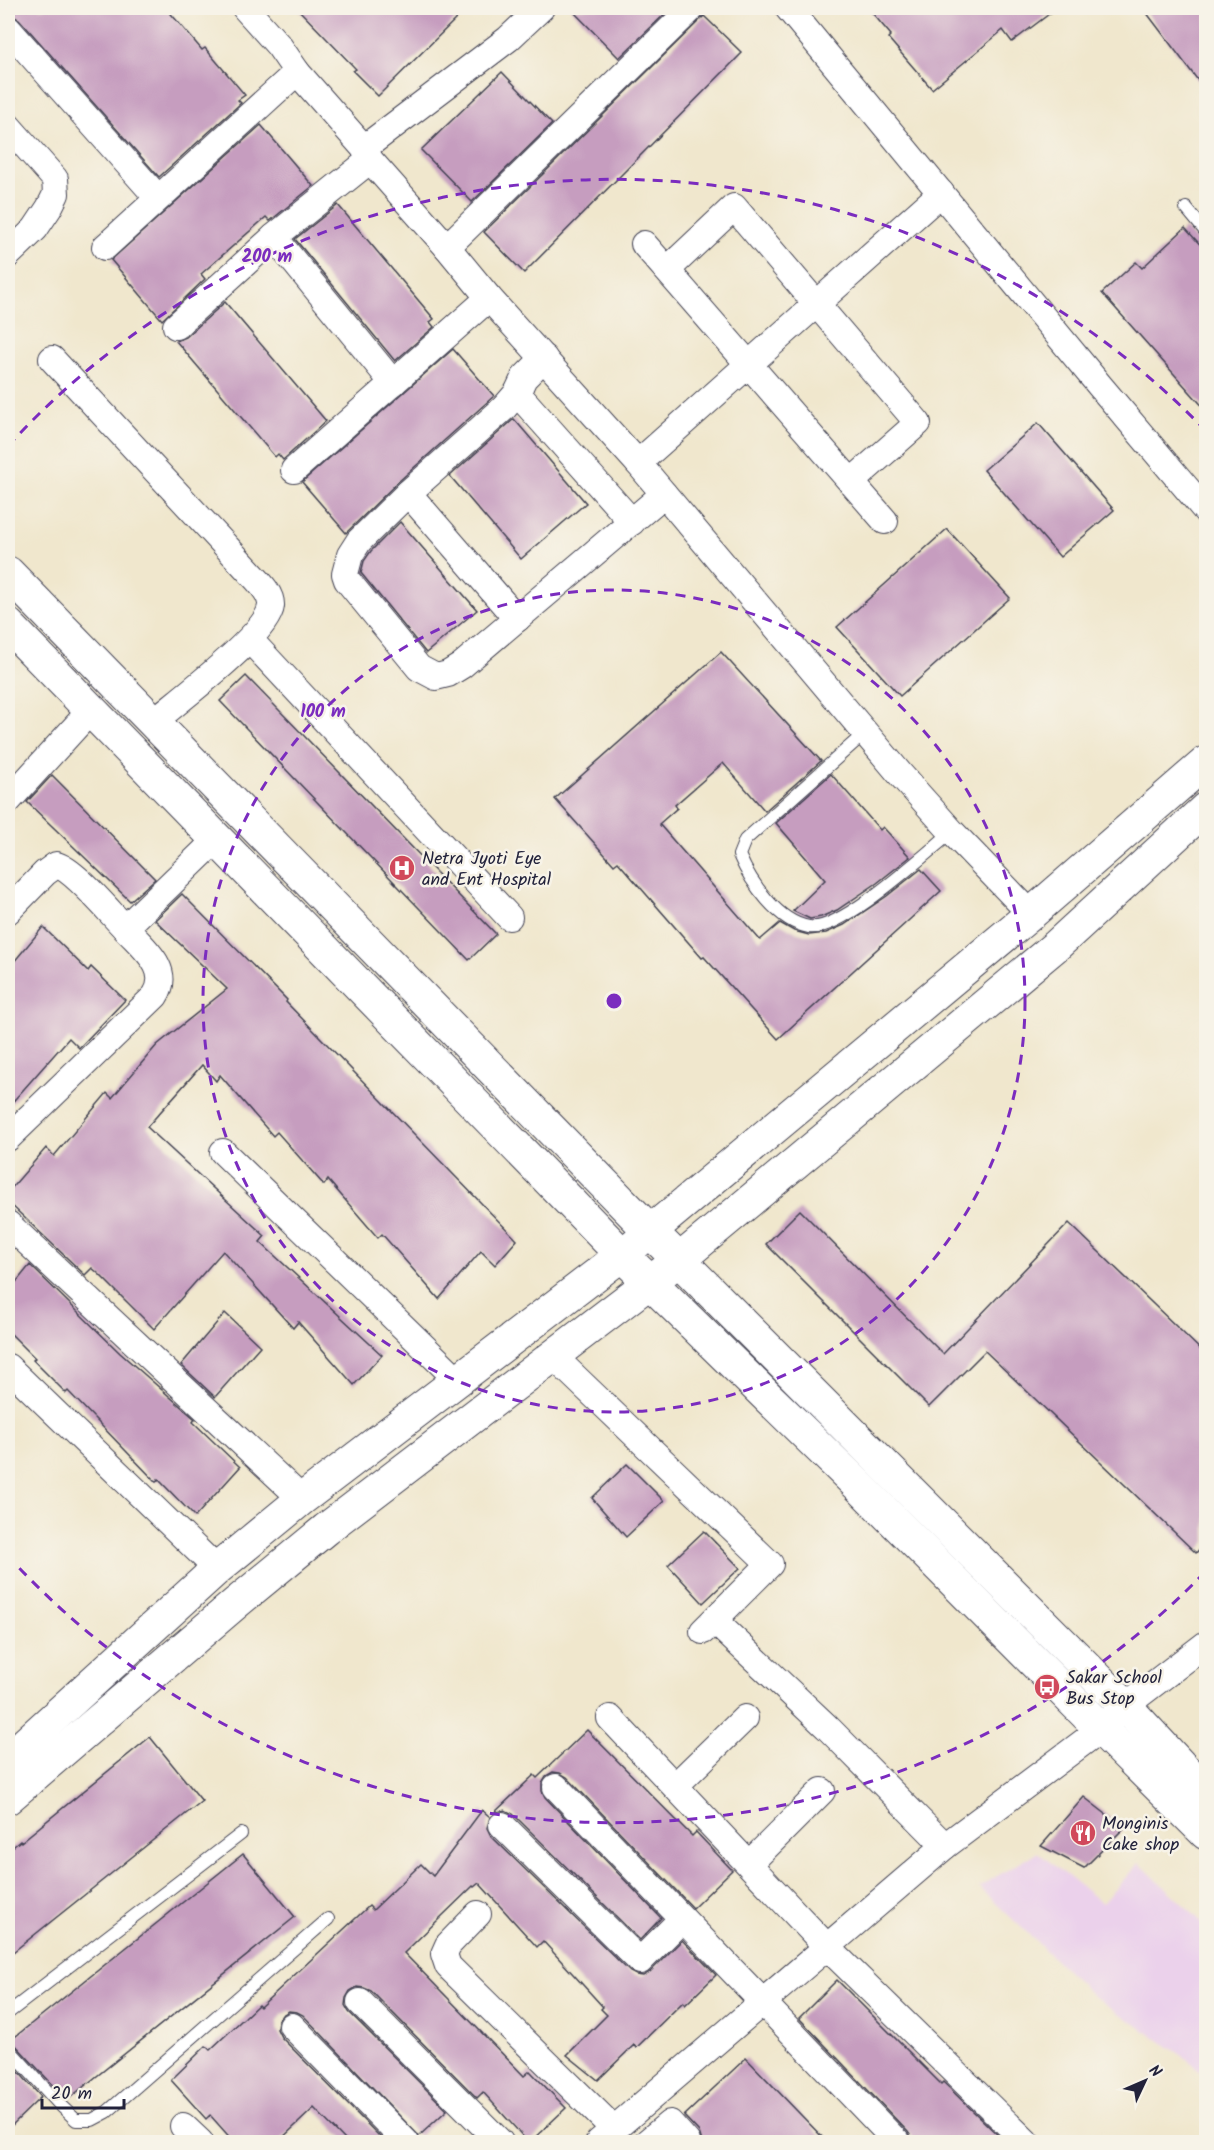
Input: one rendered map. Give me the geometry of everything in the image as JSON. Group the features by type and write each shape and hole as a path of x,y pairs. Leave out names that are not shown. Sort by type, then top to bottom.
{"main road":[{"path":"8,573 650,1231 1125,1706 1206,1793"},
{"path":"8,625 649,1283 862,1489 1206,1833"}],"street":[{"path":"245,8 489,298 638,463 900,774 1031,914"},
{"path":"176,326 367,154 508,39 541,8"},
{"path":"447,247 692,8"},
{"path":"788,8 1206,511"},
{"path":"8,29 158,198"},
{"path":"105,247 297,72"},
{"path":"8,126 55,179 56,194 34,229 12,241"},
{"path":"638,463 941,193"},
{"path":"667,270 734,207 918,423 851,482"},
{"path":"274,237 393,383"},
{"path":"644,243 885,521"},
{"path":"294,470 489,298"},
{"path":"544,358 524,378 517,393 504,408 408,493 359,541 350,555 345,574 347,580 419,668 436,677 448,674 461,666 664,494"},
{"path":"52,359 265,590 271,605 265,621 250,640 153,722"},
{"path":"517,393 632,522"},
{"path":"408,493 517,619"},
{"path":"250,640 509,917"},
{"path":"8,801 91,710"},
{"path":"8,1759 218,1569 302,1499 622,1255 1031,914 1206,762"},
{"path":"8,1798 236,1603 317,1537 680,1260 1057,945 1206,808"},
{"path":"125,928 216,840"},
{"path":"8,911 45,873 56,865 64,867 125,928 157,965 162,976 161,987 155,996 8,1138"},
{"path":"223,1152 458,1380"},
{"path":"8,1224 302,1499"},
{"path":"553,1356 770,1564 713,1630 827,1727 945,1846"},
{"path":"8,1367 218,1569"},
{"path":"477,1914 448,1945 444,1954 448,1966 607,2136 945,1846 1101,1729 1125,1706 1206,1644"},
{"path":"610,1718 827,1947 1026,2142"},
{"path":"675,1786 745,1718"},
{"path":"556,1787 897,2142"},
{"path":"749,1864 822,1791"},
{"path":"502,1825 640,1961 682,1919"},
{"path":"360,2002 500,2142"},
{"path":"292,2026 406,2142"},
{"path":"647,2142 670,2123 687,2142"}],"lane":[{"path":"1186,208 1206,232"},
{"path":"866,732 745,840 739,855 747,875 783,917 811,928 835,922 858,907 952,832"},
{"path":"8,2013 241,1834"},
{"path":"8,2048 76,2120 92,2120 107,2112 328,1919"}],"shaded area":[{"path":"1037,1852 1102,1903 1139,1863 1206,1926 1206,2078 1186,2058 1093,1996 979,1887"}],"building":[{"path":"8,8 166,8 202,50 205,48 245,95 238,100 241,103 159,177 19,19 8,14"},
{"path":"297,8 467,8 378,96 353,71 356,69"},
{"path":"570,8 671,8 619,58"},
{"path":"868,8 1057,8 1012,42 1003,30 932,89 888,38 891,35"},
{"path":"1143,8 1206,8 1206,91"},
{"path":"704,16 742,53 524,273 484,232"},
{"path":"502,72 552,124 472,202 421,150"},
{"path":"261,125 313,186 270,221 266,217 201,274 205,279 162,320 111,260"},
{"path":"338,205 434,319 430,322 434,327 395,361 295,239"},
{"path":"1185,228 1206,251 1206,410 1102,293 1136,262 1142,268"},
{"path":"225,302 326,421 283,460 278,454 275,457 176,341 186,337"},
{"path":"453,349 494,396 398,482 346,533 302,482"},
{"path":"514,419 586,503 521,559 450,476"},
{"path":"1038,423 1114,510 1060,557 984,470"},
{"path":"400,522 477,610 426,653 361,573 364,561 371,551"},
{"path":"947,529 1010,598 900,696 837,627"},
{"path":"721,652 821,761 765,811 723,763 675,805 677,808 659,824 760,940 780,923 794,931 809,935 826,933 844,925 887,896 921,869 941,891 778,1039 704,957 702,958 618,862 614,865 555,799"},
{"path":"246,676 496,934 469,960 220,701"},
{"path":"831,774 880,830 883,827 910,857 837,910 810,919 793,911 825,880 776,823"},
{"path":"52,775 155,879 130,901 27,802"},
{"path":"182,894 517,1240 495,1265 481,1251 439,1299 382,1234 378,1238 328,1180 324,1185 277,1132 273,1136 220,1075 216,1081 202,1065 147,1127 265,1236 260,1242 382,1355 354,1385 298,1322 293,1328 223,1251 154,1329 99,1274 92,1268 85,1275 8,1202 8,1192 46,1148 54,1156 107,1093 112,1098 157,1045 227,989 155,920"},
{"path":"43,927 88,971 91,967 125,1000 79,1048 69,1038 8,1107 8,969"},
{"path":"800,1210 943,1354 1069,1223 1206,1355 1206,1542 1196,1553 985,1351 929,1407 766,1244"},
{"path":"30,1265 120,1353 195,1419 193,1422 240,1467 195,1517 158,1479 156,1482 68,1391 66,1393 8,1331 8,1292"},
{"path":"225,1313 260,1346 215,1397 181,1365"},
{"path":"627,1464 664,1501 626,1537 592,1498"},
{"path":"704,1531 740,1568 703,1603 668,1565"},
{"path":"587,1730 692,1836 696,1832 732,1870 693,1908 567,1777 553,1772 546,1776 542,1783 545,1797 661,1918 640,1940 513,1814 505,1810 494,1813 534,1775 537,1778"},
{"path":"150,1737 202,1801 8,1956 8,1851"},
{"path":"1084,1797 1124,1828 1084,1868 1041,1846"},
{"path":"482,1810 490,1817 487,1828 491,1836 630,1972 643,1976 650,1972 682,1940 716,1975 685,2005 683,2002 636,2048 634,2045 598,2080 567,2055 607,2015 601,2009 603,2007 543,1941 537,1947 479,1883 473,1886 404,1953 524,2076 530,2071 566,2108 528,2142 483,2092 477,2098 371,1991 357,1987 350,1991 346,1998 345,2005 349,2012 447,2110 419,2136 303,2015 289,2011 278,2021 277,2029 281,2037 385,2142 347,2142 314,2108 278,2142 234,2142 210,2115 206,2119 171,2080 206,2046 210,2050 258,2005 260,2007 369,1906 373,1910 421,1864 433,1876"},
{"path":"243,1854 295,1917 67,2100 11,2040"},
{"path":"837,1980 941,2084 943,2082 1005,2142 915,2142 799,2018"},
{"path":"746,2058 827,2142 702,2142 699,2132 684,2116"},
{"path":"8,2060 41,2097 8,2129"}],"place":[{"name":"Netra Jyoti Eye and Ent Hospital","path":"402,868"},
{"name":"Sakar School Bus Stop","path":"1047,1687"},
{"name":"Monginis Cake shop","path":"1083,1833"}]}
